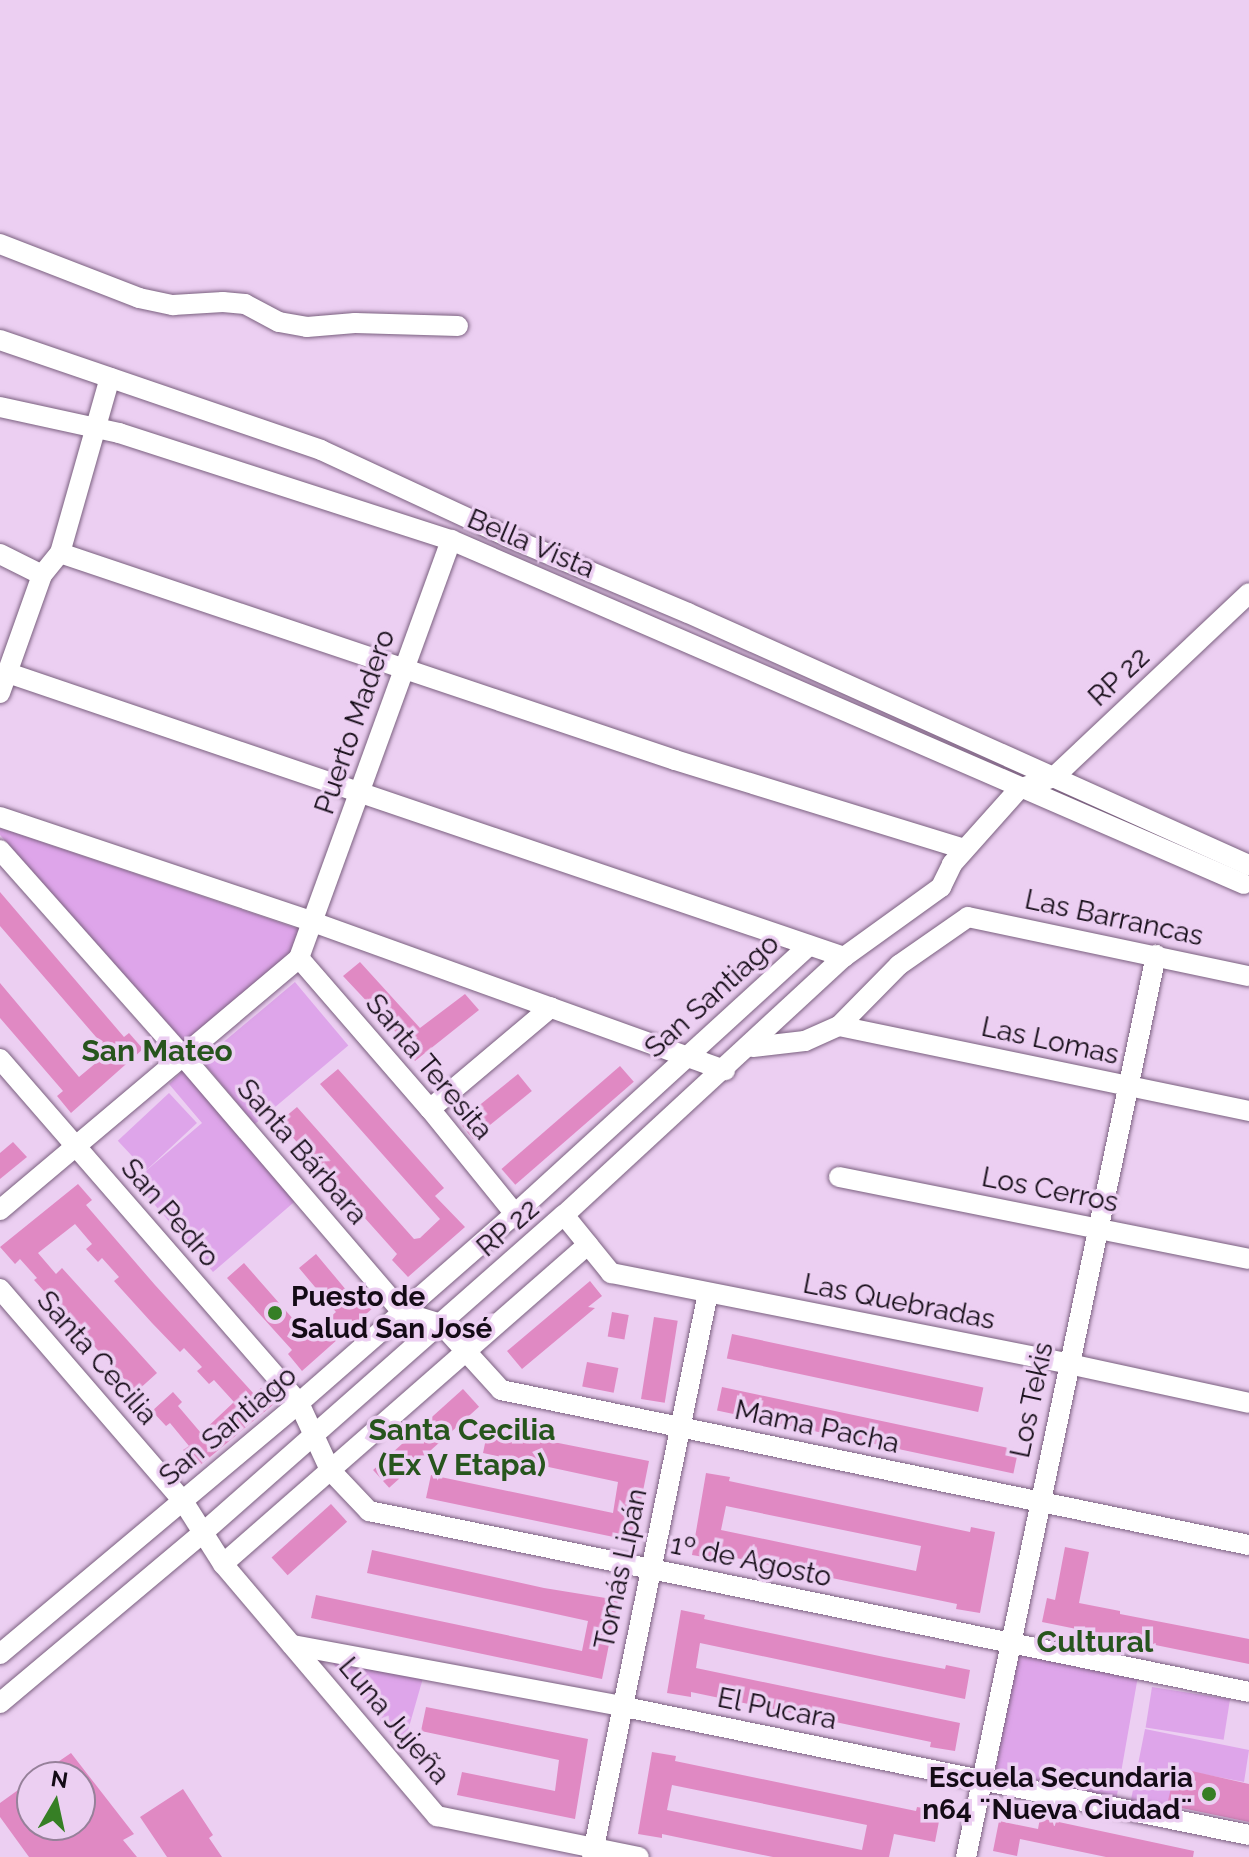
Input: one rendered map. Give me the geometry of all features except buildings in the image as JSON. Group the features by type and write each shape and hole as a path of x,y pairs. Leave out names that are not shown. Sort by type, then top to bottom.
{"street":[{"path":"0,244 139,298 173,305 245,304 279,322 307,327 355,323 458,326"},
{"path":"0,340 321,450 508,537 703,619 1054,777 1246,874"},
{"path":"0,693 42,575 60,553 110,378"},
{"name":"Bella Vista","path":"0,407 97,427 451,540 1019,789 1246,874"},
{"name":"Puerto Madero","path":"299,958 451,540"},
{"path":"60,553 675,760 965,849 1019,789"},
{"path":"0,554 42,575"},
{"name":"RP 22","path":"1019,789 1054,777 1249,593"},
{"path":"8,673 844,957"},
{"path":"0,817 313,922 725,1070"},
{"name":"RP 22","path":"0,1703 205,1531 441,1324 725,1070 844,957 941,887 965,849"},
{"name":"Santa Bárbara","path":"0,850 182,1055 402,1312"},
{"name":"Las Barrancas","path":"839,1026 899,965 968,917 1249,976"},
{"name":"San Santiago","path":"0,1654 299,1403 515,1214 809,946"},
{"name":"Los Tekis","path":"966,1857 985,1779 1156,955"},
{"path":"0,1210 299,958"},
{"name":"Santa Teresita","path":"299,958 430,1109 515,1214"},
{"path":"430,1109 551,1007"},
{"path":"753,1047 805,1041 839,1026"},
{"name":"Las Lomas","path":"839,1026 1249,1111"},
{"name":"San Pedro","path":"0,1059 299,1403"},
{"name":"Los Cerros","path":"839,1177 1249,1259"},
{"name":"Las Quebradas","path":"564,1215 611,1273 1249,1403"},
{"path":"223,1564 588,1244"},
{"name":"Santa Cecilia","path":"0,1289 183,1501"},
{"name":"Tomás Lipán","path":"593,1852 620,1706 708,1293"},
{"path":"402,1312 441,1324"},
{"name":"Mama Pacha","path":"441,1324 501,1390 1249,1545"},
{"name":"1º de Agosto","path":"299,1403 330,1470 369,1511 1249,1692"},
{"name":"Luna Jujeña","path":"183,1501 205,1531 223,1564 437,1816 593,1852 639,1857"},
{"name":"El Pucara","path":"292,1645 620,1706 1249,1835"}],"shaded area":[{"path":"0,828 299,929 288,958 185,1044 0,835"},
{"path":"295,982 348,1046 255,1124 202,1060"},
{"path":"188,1066 300,1197 213,1272 134,1181 202,1123 169,1084"},
{"path":"169,1093 197,1123 146,1171 118,1141"},
{"path":"1016,1654 1138,1676 1115,1805 993,1783"},
{"path":"326,1655 423,1678 403,1748"},
{"path":"1152,1687 1230,1699 1224,1740 1146,1727"},
{"path":"1145,1729 1249,1750 1244,1782 1187,1771 1185,1776 1179,1776 1171,1813 1130,1805"}],"place":[{"name":"Puesto de Salud San José","path":"275,1313"},
{"name":"Escuela Secundaria n64 ¨Nueva Ciudad¨","path":"1209,1794"}],"district":[{"name":"San Mateo","path":"157,1051"},
{"name":"Santa Cecilia (Ex V Etapa)","path":"462,1447"},
{"name":"Cultural","path":"1095,1642"}]}
